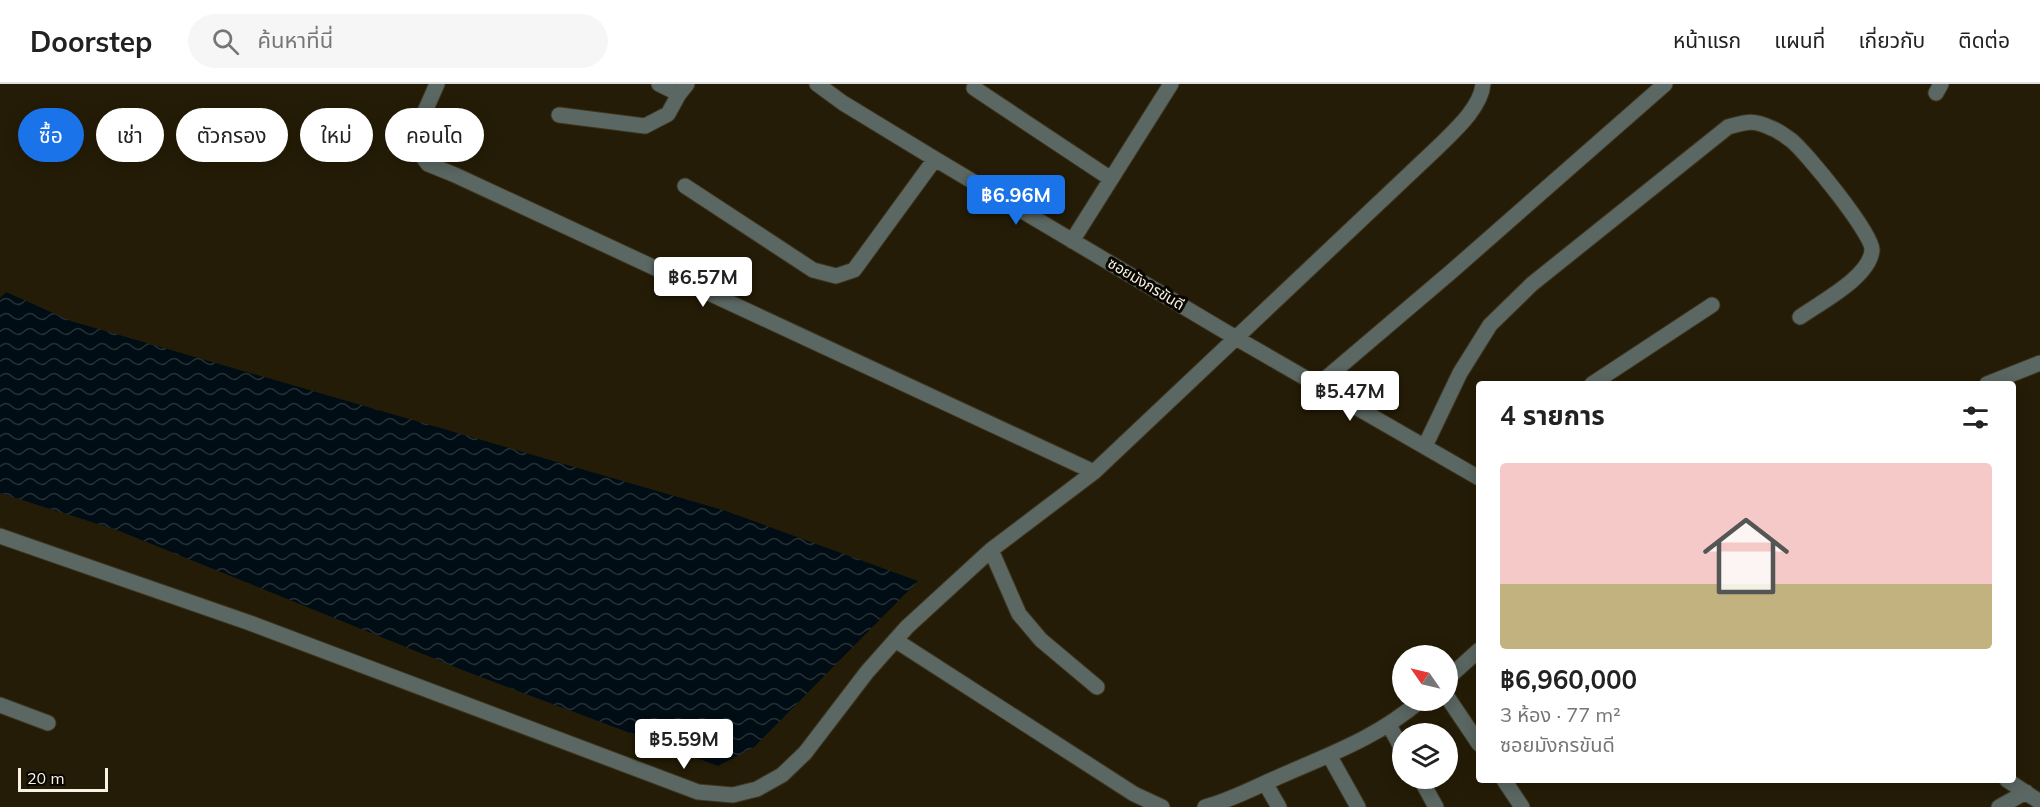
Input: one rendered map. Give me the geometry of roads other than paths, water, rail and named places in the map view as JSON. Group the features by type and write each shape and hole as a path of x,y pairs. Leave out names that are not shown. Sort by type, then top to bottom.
{"street":[{"path":"437,84 418,127 416,148 428,164 1094,472"},
{"path":"560,115 645,126 668,114 683,89 659,84"},
{"name":"ซอยมังกรขันดี","path":"817,84 838,90 934,159 1236,338 1476,476"},
{"path":"1072,241 1171,84"},
{"path":"0,536 250,623 695,800 758,789 782,775 804,753 867,672 907,627 992,550 1094,472 1466,119 1482,91 1483,84"},
{"path":"1318,385 1665,84"},
{"path":"974,88 1111,179"},
{"path":"1425,446 1460,373 1491,325 1532,284 1728,128 1751,120 1773,128 1791,140 1810,160 1866,232 1873,249 1866,268 1849,283 1800,317"},
{"path":"685,186 813,270 836,276 854,270 934,159"},
{"path":"1597,381 1712,305"},
{"path":"1995,381 2040,363"},
{"path":"992,550 1020,614 1041,640 1097,687"},
{"path":"896,640 1133,800 1162,807"},
{"path":"1458,669 1476,653"},
{"path":"0,705 48,723"},
{"path":"1210,806 1368,738 1407,711"},
{"path":"1457,711 1476,740"},
{"path":"1389,725 1392,731"},
{"path":"1329,755 1358,807"},
{"path":"1265,783 1279,807"},
{"path":"1506,783 1522,807"},
{"path":"2012,783 2040,802"},
{"path":"1426,789 1436,807"},
{"path":"1999,807 2026,792"}],"water":[{"path":"6,292 71,321 726,511 918,581 754,747 718,766 465,671 117,530 0,493 0,298"}]}
